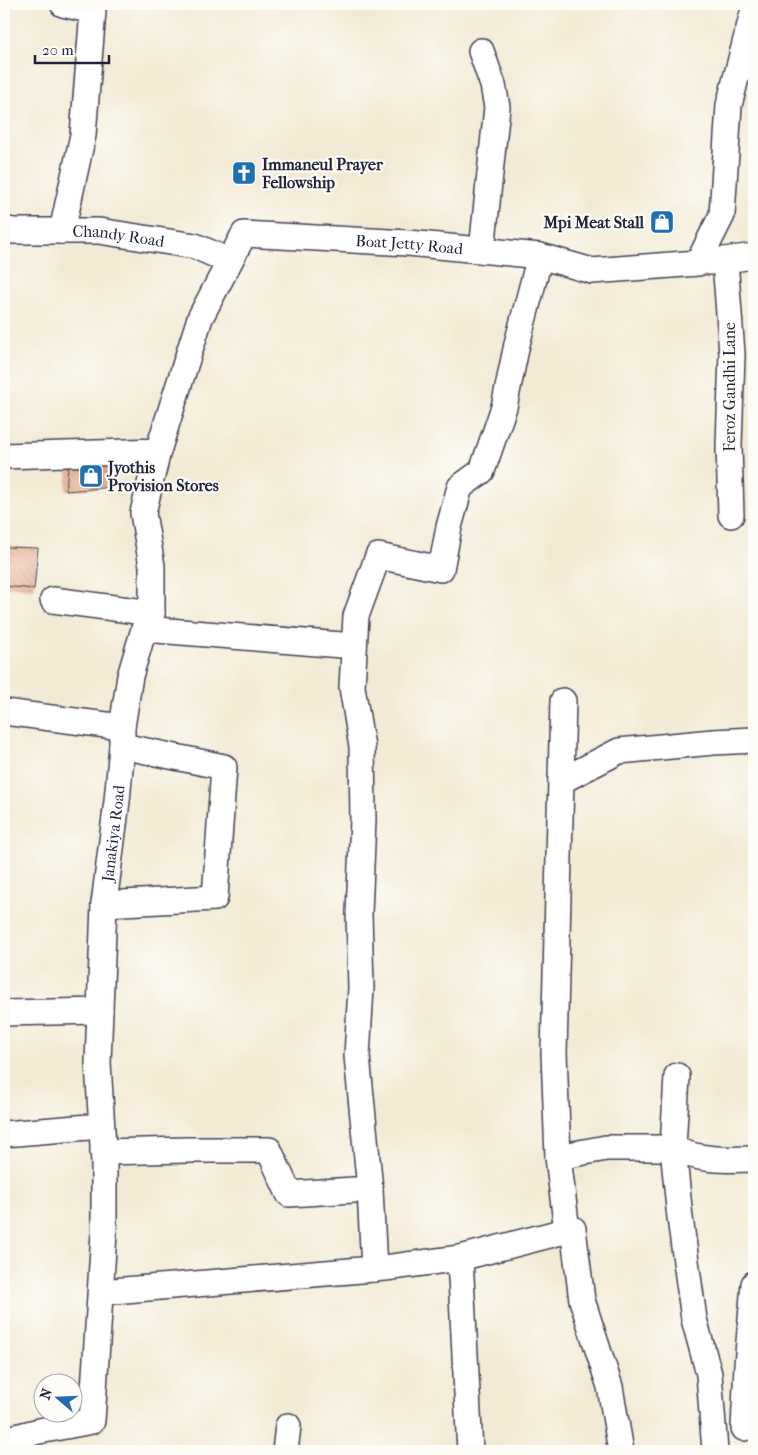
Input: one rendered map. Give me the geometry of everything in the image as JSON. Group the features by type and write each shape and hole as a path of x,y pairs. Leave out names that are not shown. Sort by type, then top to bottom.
{"street":[{"path":"62,231 83,135 93,12 63,4"},
{"path":"698,263 722,215 729,105 754,9"},
{"path":"482,51 494,85 497,107 482,250"},
{"name":"Chandy Road","path":"4,229 13,231 100,231 196,246 229,262"},
{"name":"Boat Jetty Road","path":"158,451 200,318 244,234 408,243 540,256 592,271 698,263 754,256"},
{"path":"374,1269 370,1188 357,1056 361,988 359,912 363,820 362,747 352,687 356,616 378,556 441,569 449,527 460,487 482,472 504,408 516,344 540,256"},
{"name":"Feroz Gandhi Lane","path":"725,260 732,354 729,446 731,514"},
{"path":"4,456 158,451"},
{"name":"Janakiya Road","path":"4,1440 92,1421 104,1233 103,1152 98,1063 104,904 130,676 148,621 152,566 143,513 158,451"},
{"path":"53,600 148,621 354,646"},
{"path":"563,701 554,1053 558,1157 567,1231"},
{"path":"4,712 122,737 224,767 215,898 104,904"},
{"path":"561,781 619,751 754,740"},
{"path":"4,1013 100,1011"},
{"path":"677,1076 673,1148 680,1218 694,1319 709,1374 715,1451"},
{"path":"4,1134 101,1126"},
{"path":"558,1157 606,1148 673,1148 683,1154 726,1160 754,1159"},
{"path":"103,1152 270,1150 289,1194 370,1188"},
{"path":"101,1292 374,1269 460,1258 573,1229 582,1300 610,1387 621,1451"},
{"path":"460,1258 470,1451"},
{"path":"744,1428 754,1284"},
{"path":"285,1451 288,1426"}],"building":[{"name":"Jyothis Provision Stores","path":"115,462 114,487 66,491 68,466"},
{"path":"4,547 38,548 34,589 4,586"}],"place":[{"name":"Immaneul Prayer Fellowship","path":"244,173"},
{"name":"Mpi Meat Stall","path":"662,222"},
{"name":"Jyothis Provision Stores","path":"91,476"}]}
